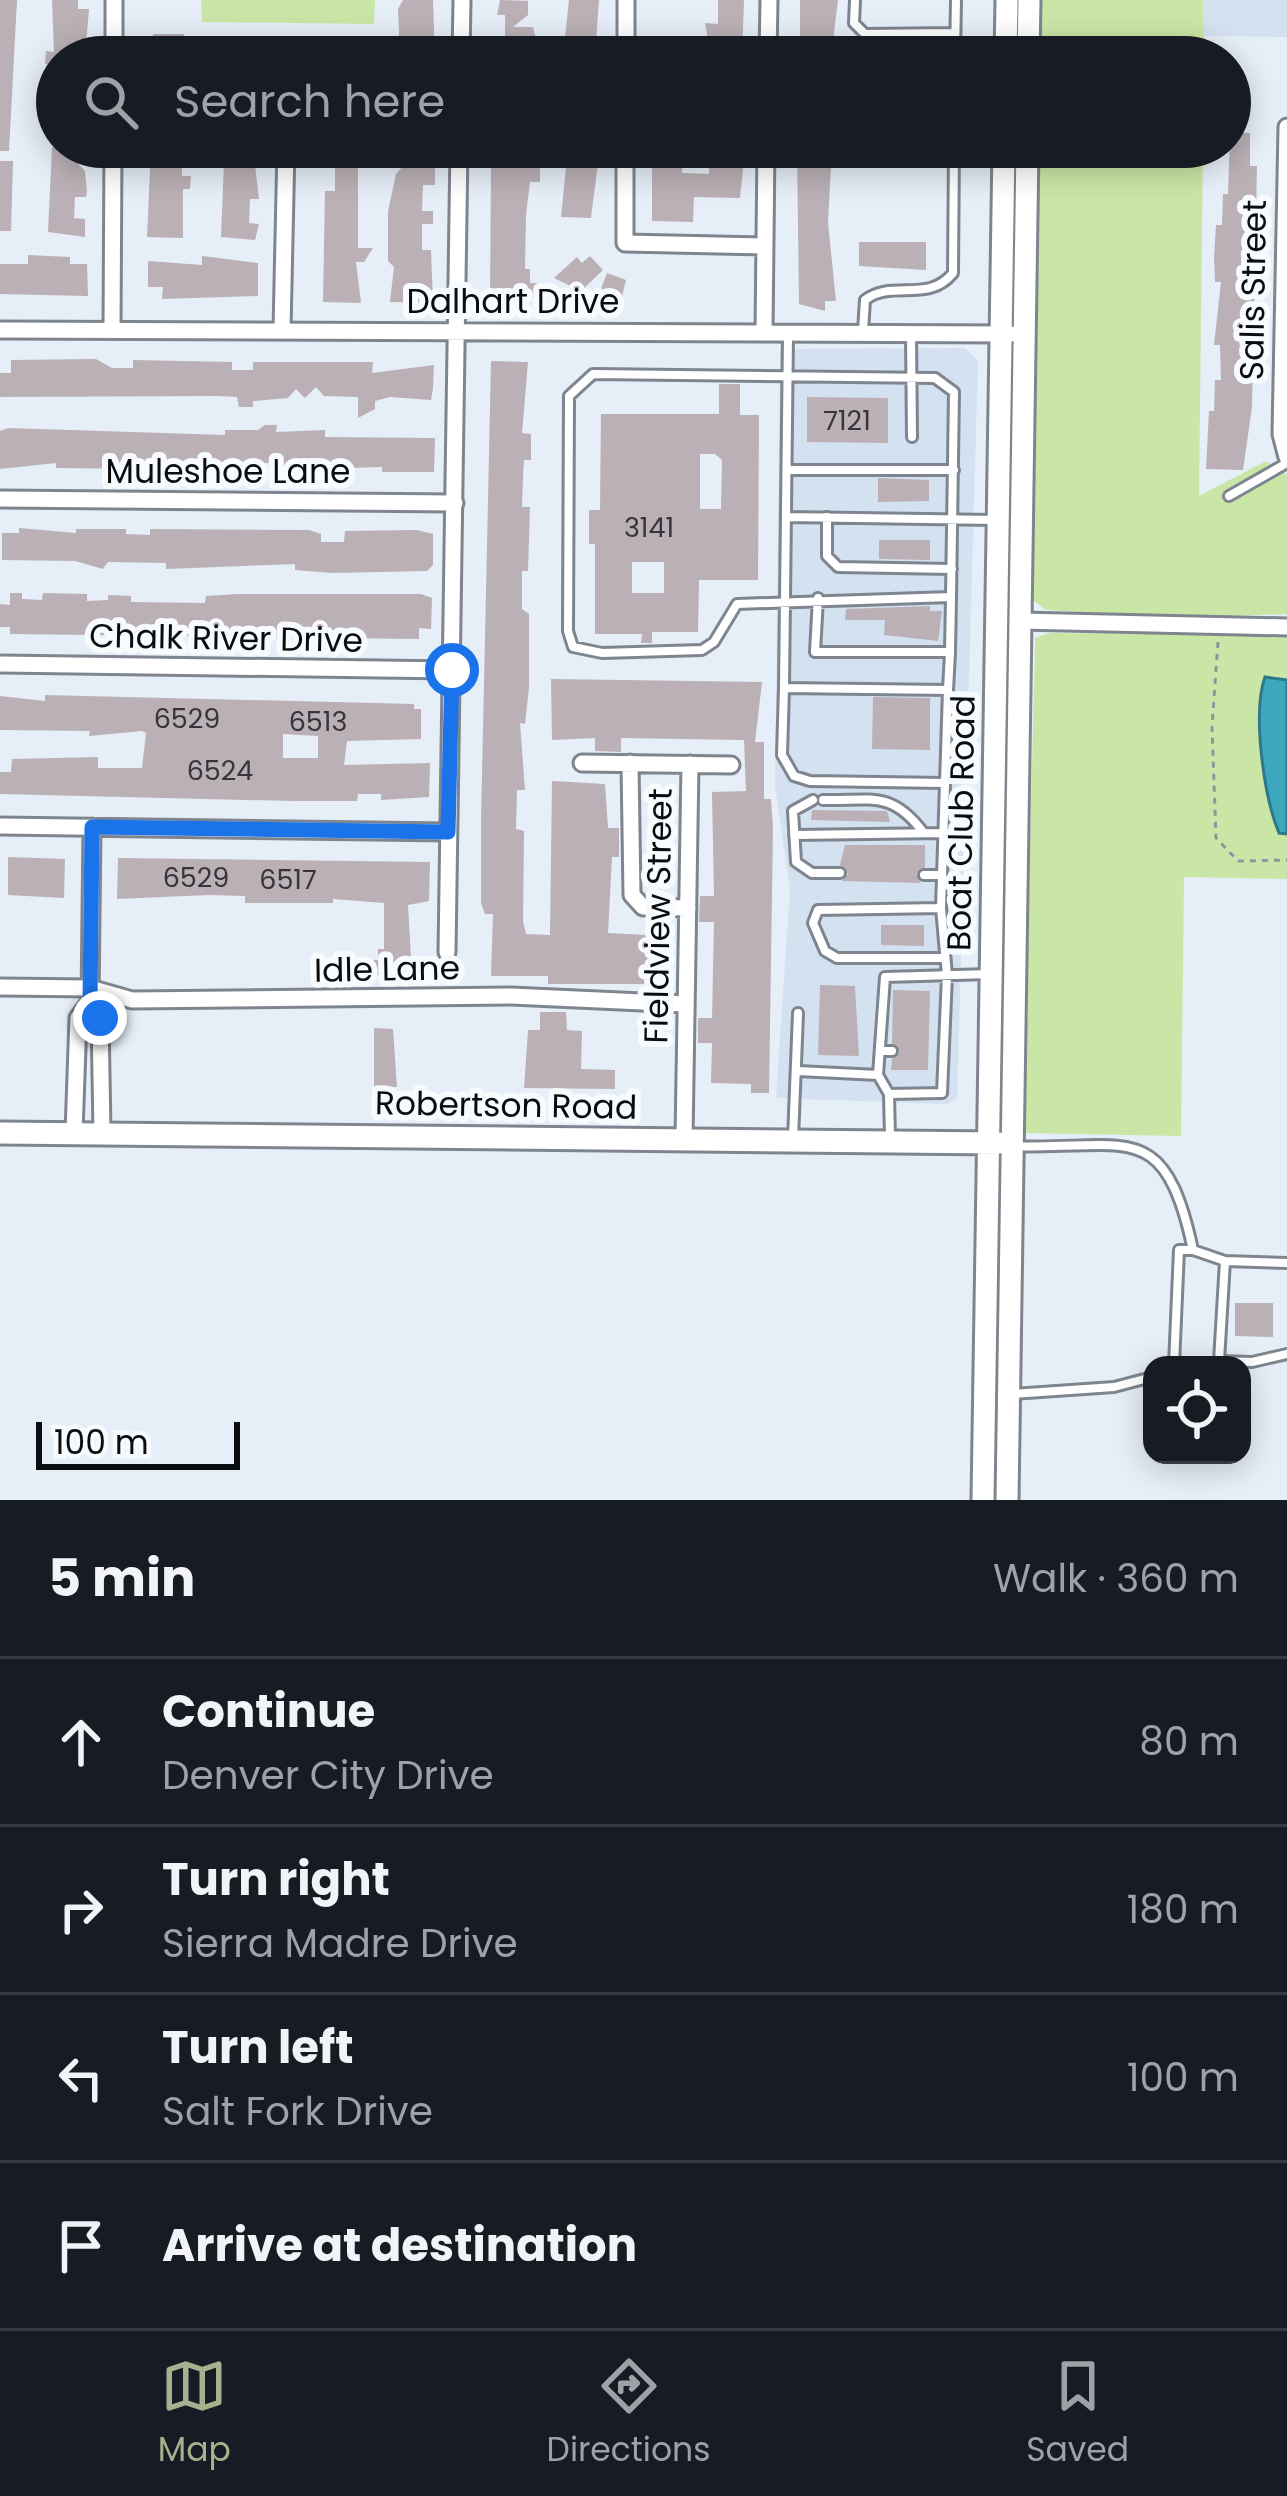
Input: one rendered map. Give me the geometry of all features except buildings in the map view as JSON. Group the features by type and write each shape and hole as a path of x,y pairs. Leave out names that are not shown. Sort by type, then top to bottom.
{"main road":[{"path":"1006,36 1007,0"},
{"path":"1028,36 1029,0"},
{"name":"Boat Club Road","path":"1005,168 1020,621 1007,1500"},
{"name":"Boat Club Road","path":"983,1500 999,520 1026,168"},
{"name":"Robertson Road","path":"0,1133 987,1141 1011,1146"}],"street":[{"path":"114,0 114,36"},
{"path":"461,36 462,0"},
{"path":"626,0 626,36"},
{"path":"768,36 769,0"},
{"name":"Salis Street","path":"1286,458 1287,127"},
{"path":"112,330 113,168"},
{"path":"282,331 286,168"},
{"path":"446,952 460,168"},
{"path":"626,168 625,243 764,246"},
{"path":"764,332 766,168"},
{"name":"Dalhart Drive","path":"0,330 1014,334"},
{"name":"Muleshoe Lane","path":"0,499 455,503"},
{"path":"1020,621 1287,627"},
{"name":"Chalk River Drive","path":"0,664 452,670"},
{"path":"582,763 731,765"},
{"path":"630,764 632,895 643,907 688,908"},
{"name":"Fieldview Street","path":"684,1140 690,764"},
{"path":"0,826 448,832"},
{"path":"92,827 90,995 100,1018 102,1132"},
{"name":"Idle Lane","path":"0,987 132,1000 511,996 686,1004"},
{"path":"74,1133 78,1018 90,995"}],"lane":[{"path":"854,0 854,23 865,34 955,33 956,0"},
{"path":"863,332 865,300 875,292 922,292 942,286 953,273 954,168"},
{"path":"788,332 782,755 794,776 810,781 945,784"},
{"path":"911,332 912,437"},
{"path":"889,1094 942,1093 947,975 941,958 941,908 954,520 954,392 935,378 592,374 569,396 568,631 573,646 602,653 702,650 714,642 737,604 951,597"},
{"path":"1229,496 1286,458"},
{"path":"787,470 954,470"},
{"path":"787,517 999,520"},
{"path":"827,517 827,556 838,567 952,569"},
{"path":"818,598 815,652 950,652"},
{"path":"784,688 948,690"},
{"path":"840,873 802,869 793,811 818,800 886,801 904,806 924,833"},
{"path":"794,835 944,832"},
{"path":"924,875 942,875"},
{"path":"941,908 818,910 813,923 825,951 837,958 941,958"},
{"path":"890,1140 889,1094 878,1075 887,1028 885,977 992,974"},
{"path":"929,1009 945,1010"},
{"path":"793,1140 798,1013"},
{"path":"929,1029 944,1029"},
{"path":"880,1051 892,1051"},
{"path":"928,1051 944,1052"},
{"path":"798,1071 878,1075"},
{"path":"1011,1146 1135,1145 1160,1162 1182,1199 1193,1250"},
{"path":"1174,1356 1179,1250 1225,1261 1287,1263"},
{"path":"1219,1356 1225,1261"},
{"path":"1251,1362 1287,1354"},
{"path":"1008,1395 1114,1387 1143,1379"}],"path":[{"path":"1219,640 1212,710 1216,838 1238,861 1287,860"}],"shaded area":[{"path":"1203,0 1287,0 1287,37 1202,36"},
{"path":"965,348 978,361 957,1097 948,1104 776,1098 790,890 775,786 780,349"}],"green space":[{"path":"201,0 375,0 374,24 202,22"},
{"path":"1038,0 1203,0 1204,36 1037,36"},
{"path":"1036,168 1203,168 1199,496 1266,461 1287,475 1287,614 1179,618 1046,610 1029,597"},
{"path":"1049,633 1287,635 1287,879 1184,877 1181,1136 1023,1133 1035,638"}],"water":[{"path":"1265,677 1287,680 1287,834 1279,833 1265,777 1260,712"}],"route":[{"path":"100,1018 90,1002 92,827 448,832 452,670"}]}
